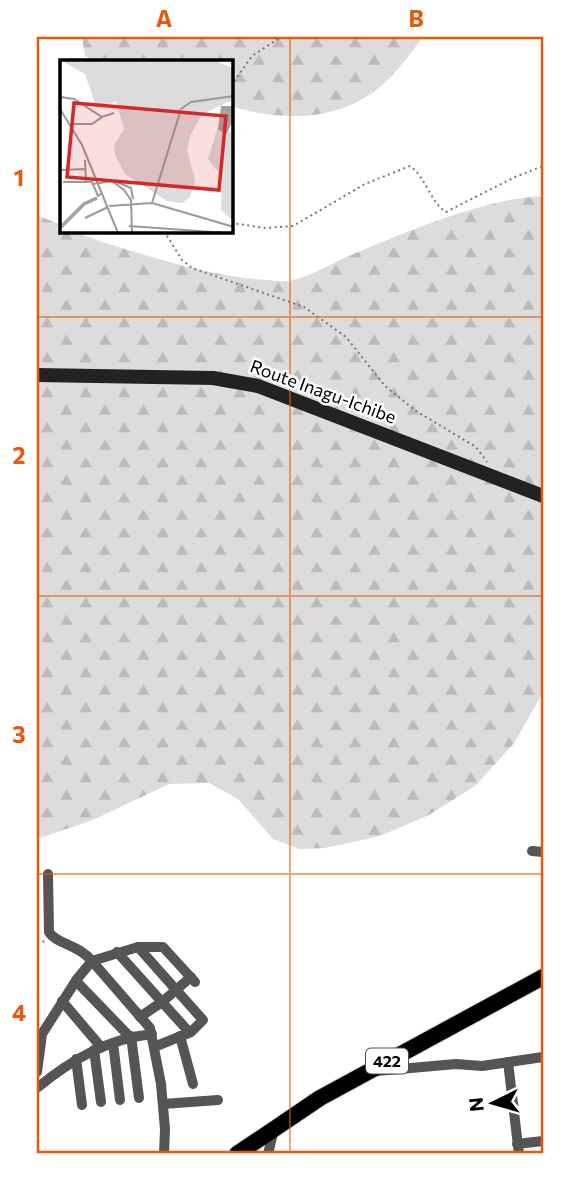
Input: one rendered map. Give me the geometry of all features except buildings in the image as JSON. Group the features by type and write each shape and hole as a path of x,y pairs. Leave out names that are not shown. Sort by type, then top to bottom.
{"highway":[{"name":"422","path":"237,1154 320,1098 543,977"}],"main road":[{"name":"Route Inagu-Ichibe","path":"37,375 214,378 258,386 543,496"}],"street":[{"path":"532,851 543,852"},
{"path":"48,874 49,932 52,937 84,951 152,1034 163,1104 164,1154"},
{"path":"37,1072 42,1034 62,1001 92,961 138,947 163,947 193,979 140,1017"},
{"path":"138,947 203,1020 184,1034 154,1047"},
{"path":"117,952 162,1002 184,1034 193,1084"},
{"path":"76,981 130,1036 139,1098"},
{"path":"62,1001 98,1049 101,1102"},
{"path":"37,1088 76,1059 130,1036 152,1034"},
{"path":"113,1042 120,1100"},
{"path":"366,1072 456,1064 482,1066 543,1056"},
{"path":"76,1059 82,1105"},
{"path":"508,1062 518,1149 543,1141"},
{"path":"163,1104 218,1100"},
{"path":"268,1154 274,1129"}],"path":[{"path":"233,83 252,56 281,37"},
{"path":"233,223 266,228 293,226 365,184 410,166 419,172 446,212 543,166"},
{"path":"165,233 182,260 192,268 304,307 346,337 369,362 385,386 416,411 476,447 499,480"}],"green space":[{"path":"82,37 423,37 401,65 376,90 343,108 306,116 268,114 233,107 233,60 91,60 85,56"},
{"path":"543,196 543,692 515,742 475,786 429,815 380,836 325,848 300,849 273,839 238,799 209,783 169,784 93,820 37,839 37,215 60,225 60,233 81,234 208,272 285,281 313,273 396,236 471,209 520,198"}]}
